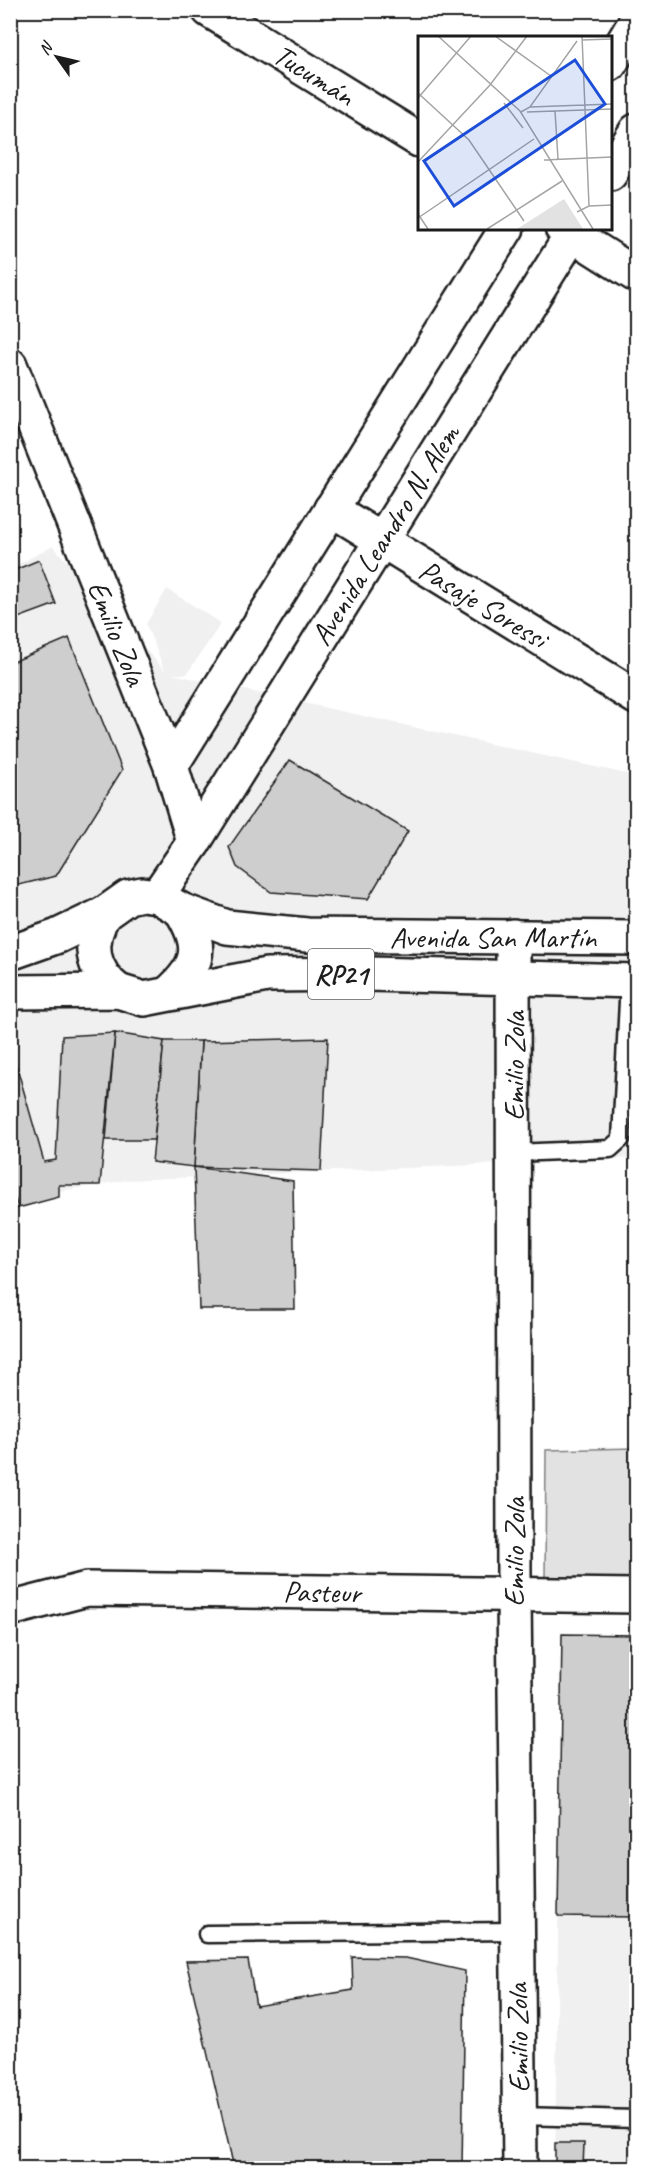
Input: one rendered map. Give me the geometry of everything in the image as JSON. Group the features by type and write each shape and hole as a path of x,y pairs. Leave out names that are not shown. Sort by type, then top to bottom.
{"street":[{"name":"Tucumán","path":"209,10 418,139"},
{"path":"611,61 636,21"},
{"path":"611,171 636,131"},
{"name":"Avenida Leandro N. Alem","path":"171,766 506,230"},
{"path":"570,230 636,275"},
{"name":"Avenida Leandro N. Alem","path":"194,842 570,230"},
{"name":"Emilio Zola","path":"10,365 171,766 194,842"},
{"name":"Pasaje Soressi","path":"331,509 636,697"},
{"path":"170,992 187,976 196,954 194,930 169,903 194,842"},
{"name":"Avenida San Martín","path":"10,952 58,936 104,914 128,897 142,894 227,927 307,935 636,938"},
{"path":"104,914 93,941 93,956 98,970 118,991"},
{"name":"Emilio Zola","path":"513,936 514,1595 520,2169"},
{"name":"Avenida San Martín","path":"10,992 118,991 144,999 170,992 267,975 369,974 633,981"},
{"name":"Pasteur","path":"10,1609 87,1589 636,1596"}],"lane":[{"path":"514,1153 610,1149 621,1139 633,981"},
{"path":"207,1934 517,1931"},
{"path":"519,2116 636,2119"}],"shaded area":[{"path":"53,546 165,671 146,624 167,589 221,623 187,674 172,674 636,776 636,1158 127,1180 11,1199 11,568"},
{"path":"636,1448 636,1581 545,1579 546,1450"},
{"path":"562,1634 636,1635 636,2168 555,2168"}],"building":[{"path":"39,560 56,604 10,621 10,572"},
{"path":"69,638 122,770 56,876 10,887 10,663"},
{"path":"290,760 408,831 368,899 271,892 237,867 229,847"},
{"path":"115,1033 164,1041 154,1140 106,1140"},
{"path":"115,1033 100,1185 59,1185 59,1197 18,1208 10,1183 10,1043 44,1162 56,1160 62,1036"},
{"path":"328,1038 321,1171 194,1167 201,1041"},
{"path":"164,1041 201,1041 194,1167 152,1162"},
{"path":"194,1167 293,1181 295,1309 199,1309"},
{"path":"562,1634 636,1635 636,1917 558,1916"},
{"path":"352,1957 406,1958 465,1971 462,2168 234,2168 186,1961 248,1960 256,2006 353,1990"},
{"path":"555,2143 584,2143 583,2168 565,2168 555,2161"}]}
